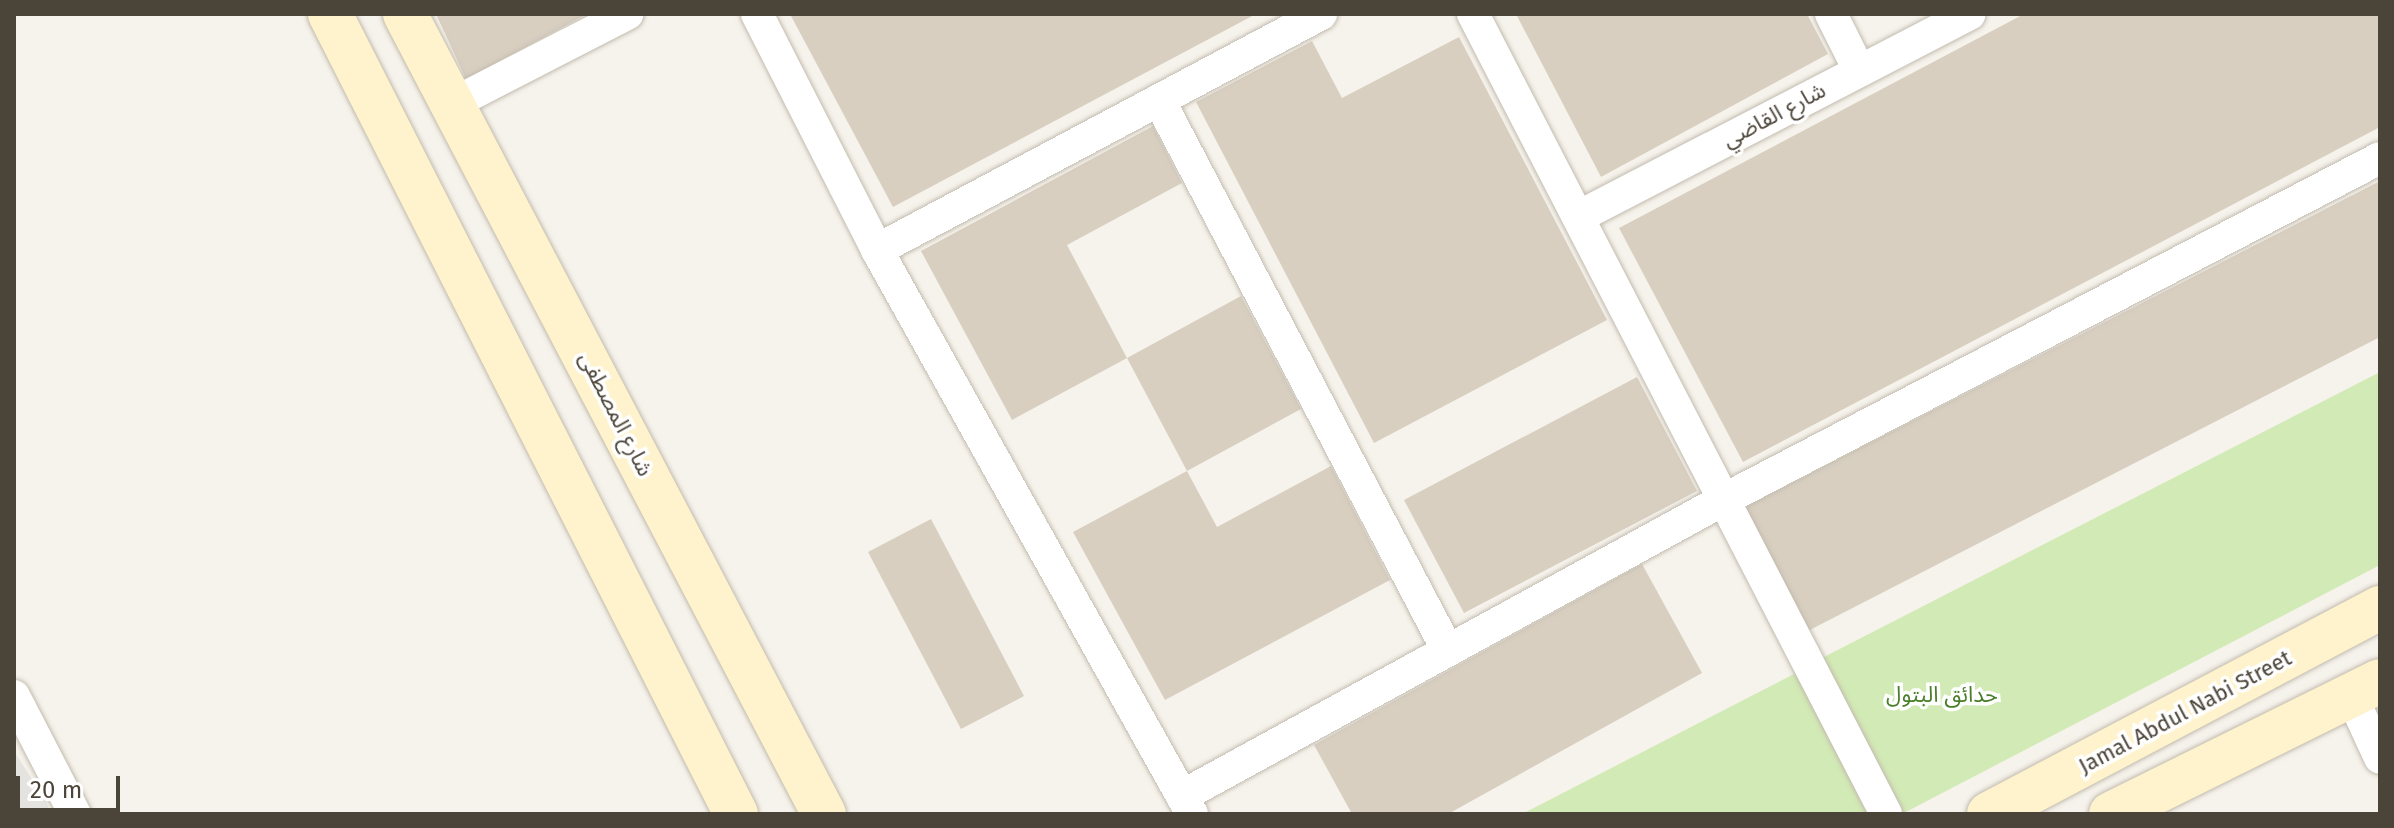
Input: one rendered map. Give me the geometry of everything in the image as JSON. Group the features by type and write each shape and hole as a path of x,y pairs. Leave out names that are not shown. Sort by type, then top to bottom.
{"street":[{"path":"330,14 736,814"},
{"name":"شارع المصطفى","path":"405,14 824,814"},
{"path":"454,103 627,14"},
{"path":"757,14 877,250 1187,805 1448,651 1725,499 2380,158"},
{"path":"877,250 1321,14"},
{"path":"1473,14 1886,814"},
{"path":"1831,14 1859,70"},
{"name":"شارع القاضي","path":"1578,217 1970,14"},
{"path":"1159,100 1448,651"},
{"name":"Jamal Abdul Nabi Street","path":"1989,814 2380,608"},
{"path":"2111,814 2366,688 2380,758"},
{"path":"14,696 75,814"}],"green space":[{"name":"حدائق البتول","path":"2380,372 2380,565 1902,814 1822,658"},
{"name":"حدائق البتول","path":"1798,672 1870,814 1522,814"}],"shaded area":[{"path":"14,751 46,801 51,814 14,814"}],"building":[{"path":"436,14 587,14 466,79"},
{"path":"790,14 1256,14 893,207"},
{"path":"1516,14 1807,14 1828,54 1601,177"},
{"path":"2024,14 2380,14 2380,127 1743,462 1619,228"},
{"path":"1459,37 1607,320 1374,443 1196,102 1312,41 1342,98"},
{"path":"1153,126 1182,183 1067,245 1127,358 1012,420 921,251"},
{"path":"2380,181 2380,337 1802,634 1739,510"},
{"path":"1241,296 1301,409 1187,471 1127,358"},
{"path":"1637,377 1697,491 1464,613 1404,500"},
{"path":"1331,466 1390,580 1165,700 1073,532 1187,471 1217,527"},
{"path":"931,519 1024,696 961,729 868,552"},
{"path":"1642,564 1702,673 1448,814 1352,814 1314,745"}]}
